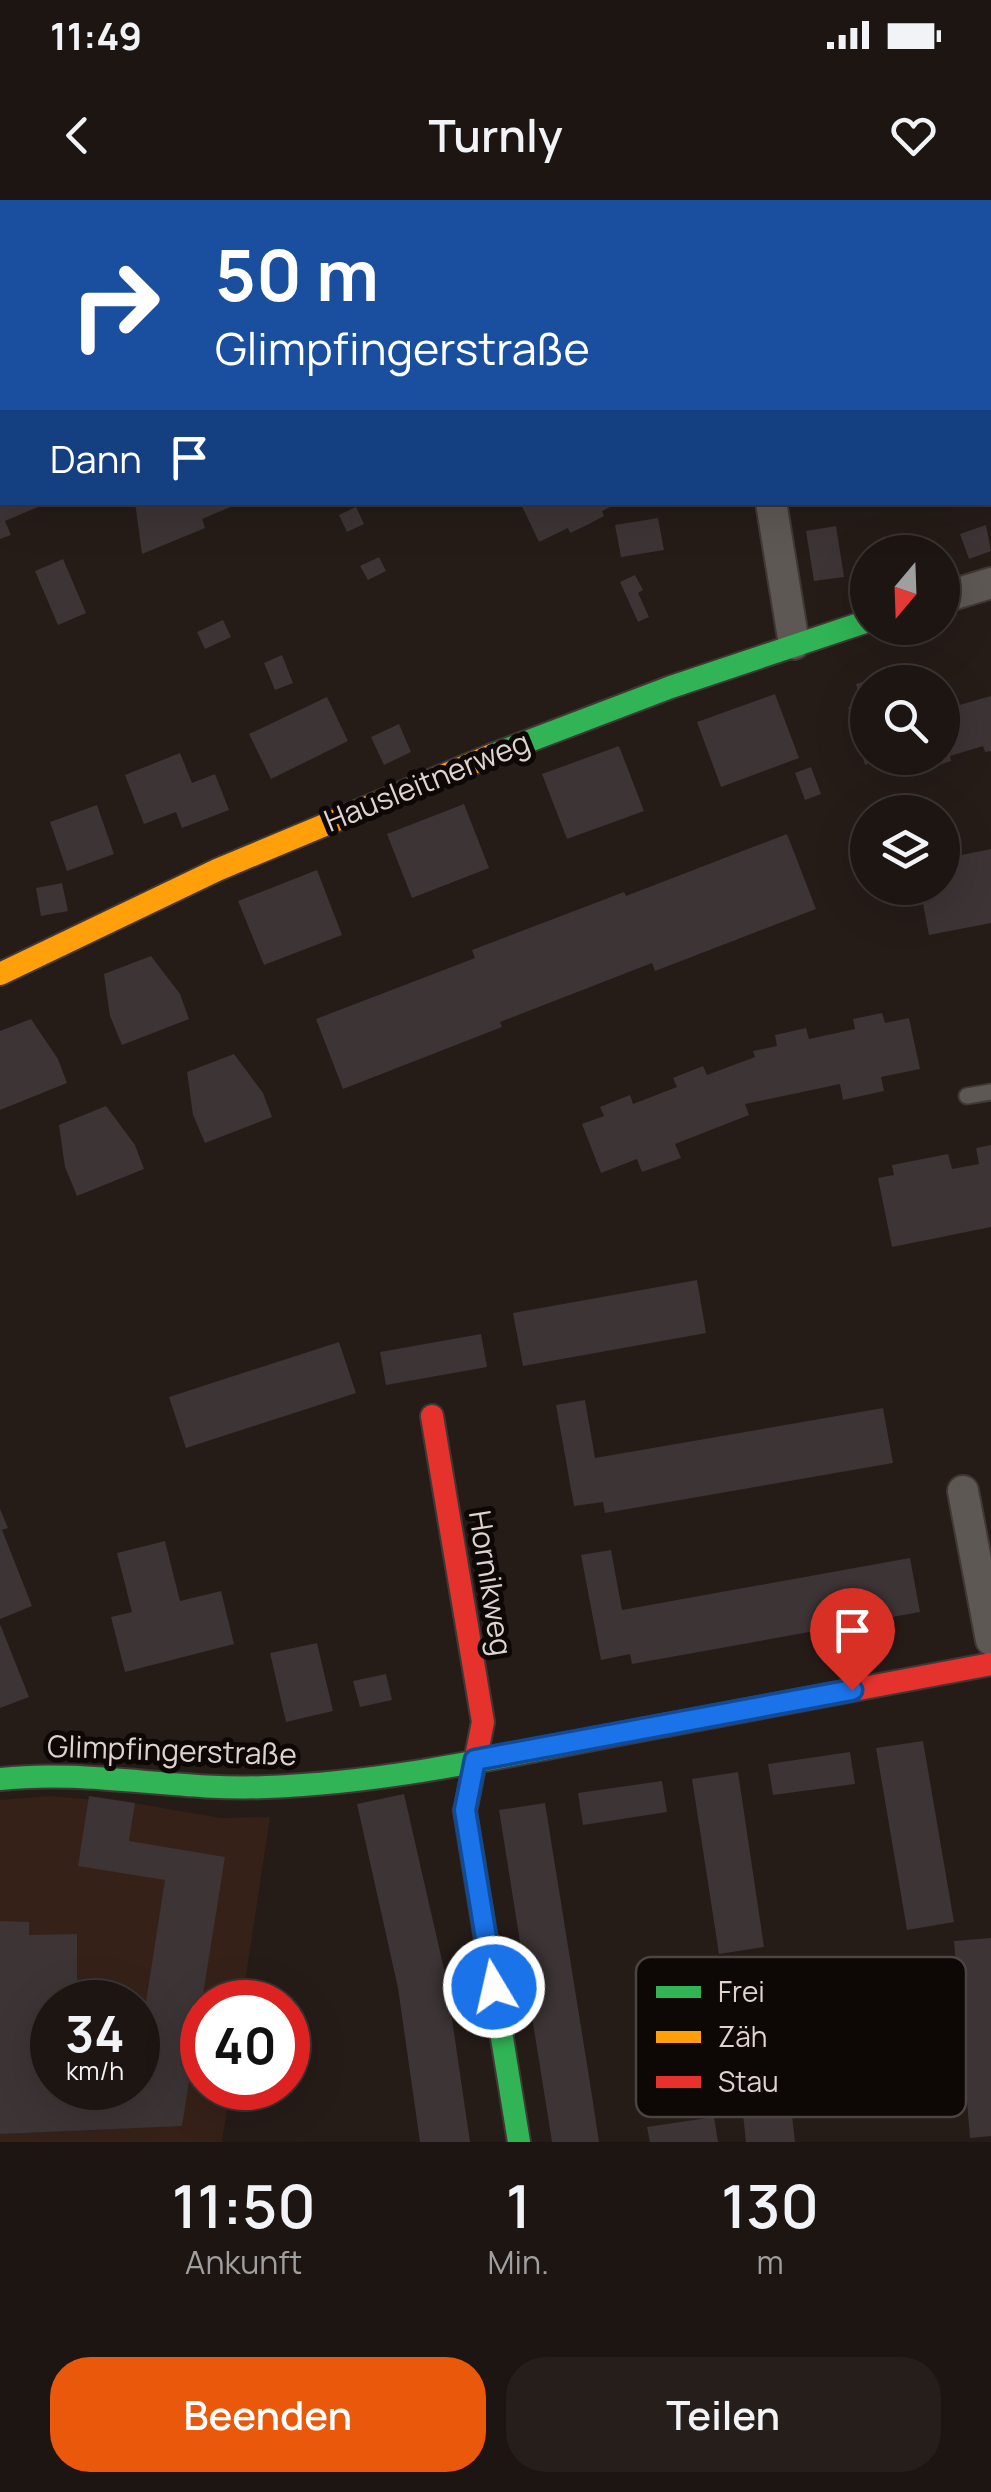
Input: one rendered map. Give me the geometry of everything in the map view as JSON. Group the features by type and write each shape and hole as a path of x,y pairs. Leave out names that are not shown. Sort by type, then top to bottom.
{"street":[{"path":"771,505 794,644"},
{"path":"960,592 991,583"},
{"name":"Hausleitnerweg","path":"0,974 212,871 427,780 610,710 850,627"},
{"name":"Hornikweg","path":"432,1416 482,1722 465,1810 519,2142"},
{"path":"962,1491 991,1640"},
{"name":"Glimpfingerstraße","path":"0,1779 114,1779 168,1786 254,1789 360,1782 991,1664"}],"lane":[{"path":"967,1096 991,1092"}],"shaded area":[{"path":"50,1796 139,1804 221,1818 270,1817 245,1980 180,1980 180,2110 227,2110 222,2142 0,2142 0,1800"}],"building":[{"path":"0,505 43,505 5,521 11,535 0,539"},
{"path":"135,505 235,505 202,519 205,528 142,554"},
{"path":"521,505 614,505 587,525 570,533 568,528 539,542"},
{"path":"356,507 364,524 347,532 339,515"},
{"path":"658,518 664,550 621,557 615,525"},
{"path":"986,525 991,551 969,559 960,534"},
{"path":"836,526 844,577 814,581 806,531"},
{"path":"379,557 386,571 368,580 360,566"},
{"path":"63,559 86,613 58,625 35,571"},
{"path":"635,575 649,617 638,622 620,582"},
{"path":"223,620 231,637 205,649 197,632"},
{"path":"282,655 293,683 275,690 264,663"},
{"path":"775,694 799,758 721,787 697,722"},
{"path":"991,696 991,751 985,752 983,746 960,753 960,705"},
{"path":"327,697 348,741 271,779 249,734"},
{"path":"399,724 411,752 384,765 371,737"},
{"path":"619,746 644,811 567,839 542,774"},
{"path":"180,753 192,783 215,774 229,810 182,828 176,812 144,824 125,775"},
{"path":"811,767 821,794 805,800 795,773"},
{"path":"464,804 489,868 412,898 387,834"},
{"path":"97,805 114,854 67,871 50,822"},
{"path":"787,834 816,909 655,971 652,963 343,1089 316,1019 475,958 472,950"},
{"path":"991,849 991,923 929,935 923,905 960,905 960,855"},
{"path":"317,870 342,935 264,965 238,901"},
{"path":"62,883 68,911 41,916 36,888"},
{"path":"151,956 180,994 189,1019 122,1045 110,1016 104,974"},
{"path":"882,1013 885,1023 909,1018 920,1069 881,1077 884,1091 843,1100 840,1084 745,1104 749,1115 675,1144 681,1158 642,1172 637,1159 601,1173 582,1124 604,1116 600,1107 630,1095 633,1104 677,1087 673,1078 703,1066 707,1075 755,1057 753,1051 777,1046 775,1035 806,1028 809,1039 855,1029 853,1019"},
{"path":"31,1019 58,1059 67,1083 0,1110 0,1031"},
{"path":"234,1054 263,1093 272,1117 205,1143 193,1115 187,1072"},
{"path":"106,1106 135,1145 144,1169 77,1196 65,1167 59,1125"},
{"path":"991,1145 991,1227 892,1247 878,1178 894,1175 892,1165 948,1154 952,1169 979,1164 976,1148"},
{"path":"697,1280 706,1333 523,1366 513,1313"},
{"path":"481,1334 487,1367 386,1385 380,1352"},
{"path":"339,1342 356,1393 186,1448 169,1397"},
{"path":"585,1400 595,1458 883,1408 893,1463 605,1513 603,1502 574,1506 556,1405"},
{"path":"0,1509 8,1528 2,1530 32,1606 0,1619"},
{"path":"165,1541 180,1601 221,1591 234,1644 125,1672 111,1617 132,1612 117,1553"},
{"path":"611,1550 622,1610 910,1558 920,1612 632,1664 630,1654 601,1660 581,1555"},
{"path":"0,1624 29,1697 0,1708"},
{"path":"317,1643 333,1711 286,1722 270,1653"},
{"path":"386,1674 392,1700 360,1707 353,1681"},
{"path":"923,1741 954,1922 907,1930 876,1748"},
{"path":"850,1752 855,1784 773,1795 768,1764"},
{"path":"738,1772 764,1947 719,1954 692,1779"},
{"path":"662,1781 667,1812 583,1825 578,1793"},
{"path":"404,1794 446,1978 470,2142 420,2142 398,1988 357,1804"},
{"path":"89,1796 135,1803 129,1841 225,1857 205,1980 180,1980 182,2126 0,2134 0,1921 29,1922 29,1935 77,1934 77,1980 30,1980 30,2110 160,2110 160,1980 149,1980 165,1880 78,1866"},
{"path":"545,1803 599,2142 552,2142 499,1810"},
{"path":"991,1938 991,2136 970,2138 966,1957 955,1957 954,1941"},
{"path":"714,2117 718,2142 650,2142 647,2127"},
{"path":"743,2117 792,2117 795,2142 746,2142"}],"traffic: fast":[{"path":"492,755 671,687 850,627"},
{"path":"0,1779 66,1777 233,1787 318,1784 468,1763 667,1725"},
{"path":"467,1802 465,1811 519,2142"}],"traffic: slow":[{"path":"0,974 217,870 492,755"}],"traffic: jam":[{"path":"432,1416 483,1722 467,1802"},
{"path":"667,1725 991,1664"}],"route":[{"path":"494,1987 465,1810 475,1760 852,1690"}]}
